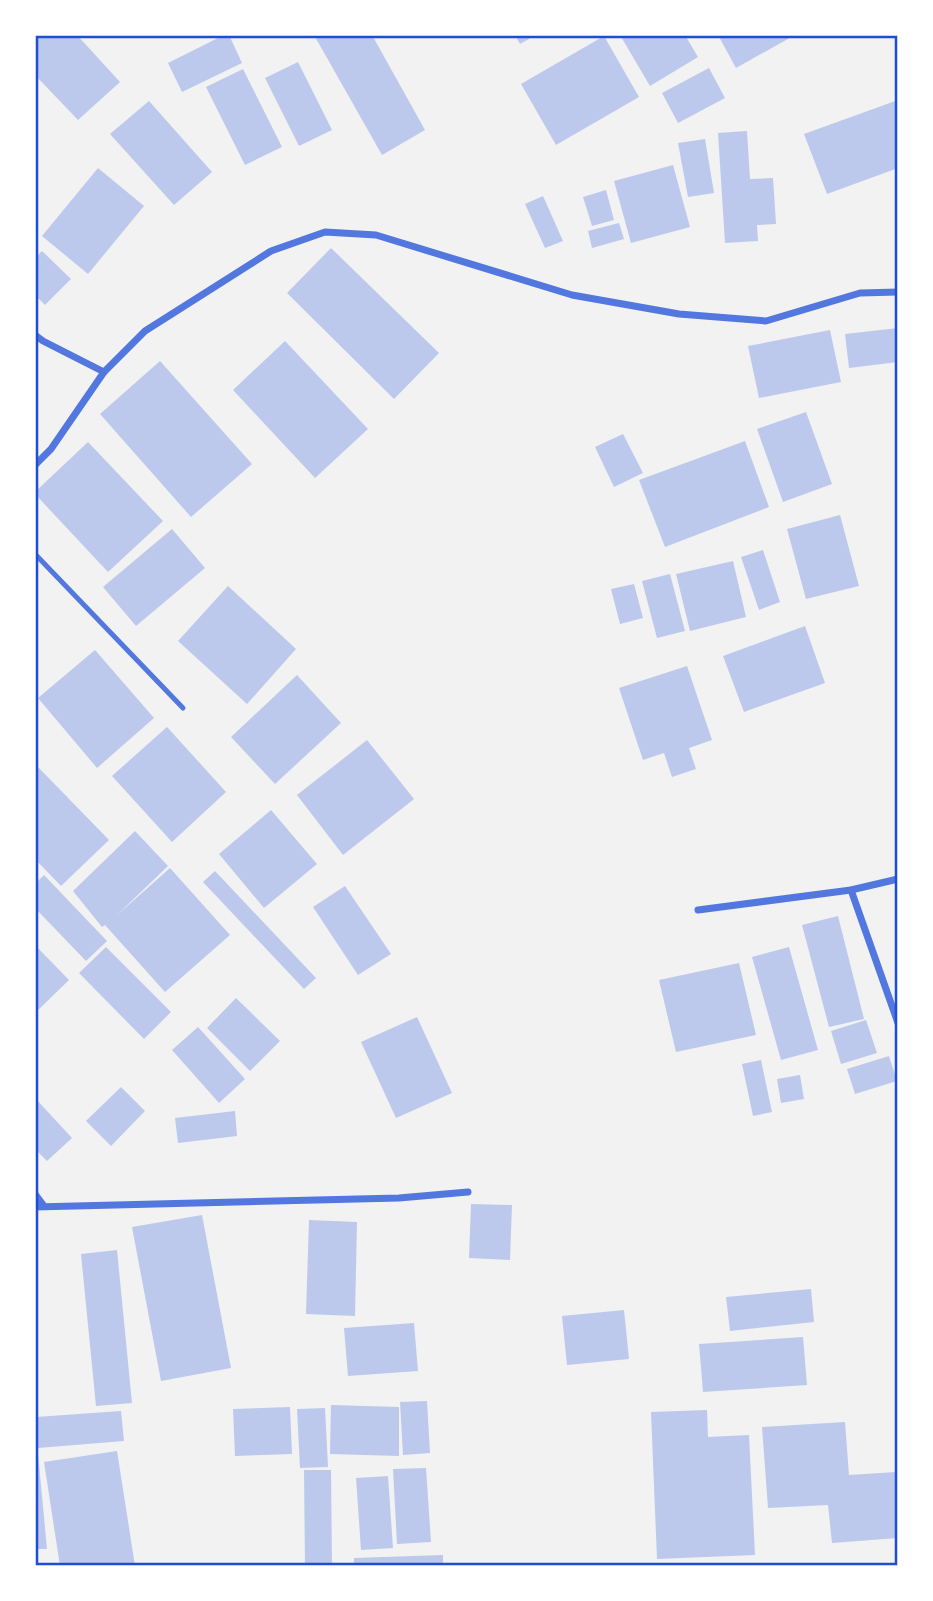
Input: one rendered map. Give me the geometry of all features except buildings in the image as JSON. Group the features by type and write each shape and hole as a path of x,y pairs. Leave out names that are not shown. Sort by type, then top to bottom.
{"street":[{"path":"35,465 51,449 104,372 145,331 271,251 325,232 376,235 572,295 679,314 766,321 860,293 898,292"},
{"path":"35,335 104,372"},
{"path":"698,910 851,890 898,879"},
{"path":"851,890 898,1023"},
{"path":"35,1207 398,1198 468,1192"},
{"path":"35,1194 44,1206"}],"lane":[{"path":"35,554 183,708"}]}
